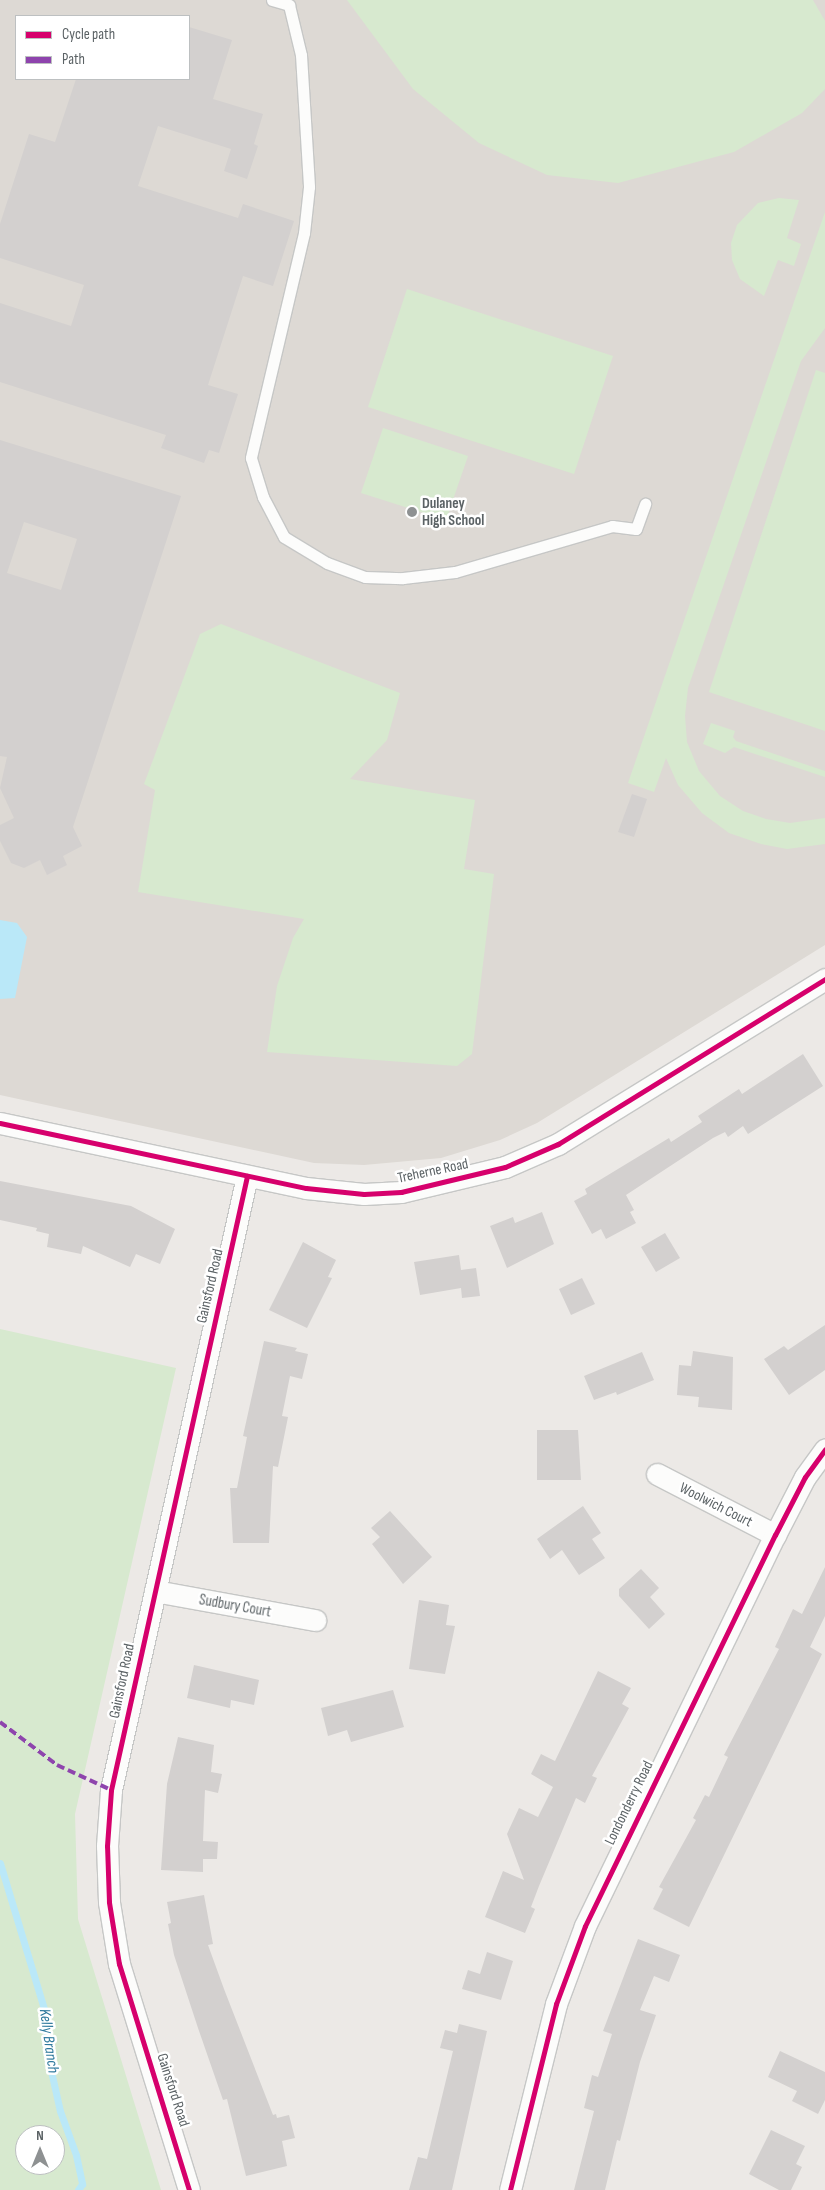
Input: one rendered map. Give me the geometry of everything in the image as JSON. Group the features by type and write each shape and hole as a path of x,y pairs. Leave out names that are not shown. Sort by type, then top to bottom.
{"street":[{"name":"Treherne Road","path":"0,1123 306,1188 364,1194 420,1188 504,1168 566,1140 825,979"},
{"name":"Gainsford Road","path":"189,2190 119,1964 109,1902 107,1846 111,1790 247,1176"},
{"name":"Londonderry Road","path":"510,2190 556,2004 585,1926 775,1535 805,1477 825,1449"},
{"name":"Woolwich Court","path":"657,1474 775,1535"},
{"name":"Sudbury Court","path":"155,1591 315,1620"}],"lane":[{"path":"272,0 288,6 301,55 309,187 300,251 267,381 251,458 263,497 284,537 327,563 365,577 403,578 455,572 612,526 636,528 645,504"}],"shaded area":[{"name":"Dulaney High School","path":"0,0 825,0 825,945 537,1123 500,1140 441,1158 364,1165 314,1163 0,1095"}],"green space":[{"path":"347,0 813,0 825,21 825,89 802,113 734,152 618,183 547,175 479,143 413,89"},
{"path":"779,198 799,200 787,238 801,244 794,266 778,260 764,296 740,279 732,260 731,243 737,225 758,203"},
{"path":"825,212 825,328 801,361 688,688 685,716 687,742 699,771 720,796 743,811 766,819 790,823 825,818 825,844 787,849 761,844 729,833 702,813 678,785 666,758 654,792 628,783"},
{"path":"407,289 613,356 574,474 368,407"},
{"path":"816,370 825,373 825,731 709,692"},
{"path":"383,428 468,456 446,520 361,493"},
{"path":"221,624 400,693 387,740 350,779 475,800 464,869 494,874 472,1054 457,1066 267,1052 277,986 293,938 304,919 138,892 155,790 144,784 200,634"},
{"path":"711,723 735,731 733,737 736,741 825,771 825,777 734,747 725,753 703,744"},
{"path":"0,1329 176,1368 75,1814 78,1919 161,2190 0,2190"}],"water":[{"path":"0,920 17,923 27,937 15,998 0,999"}],"building":[{"path":"190,27 232,40 213,99 263,114 254,144 258,146 247,179 224,171 231,149 158,126 138,186 238,218 243,204 294,221 273,286 243,276 208,385 238,394 219,453 209,450 204,463 161,448 166,435 0,382 0,303 71,326 84,285 0,258 0,224 29,134 55,142 76,80 190,80"},
{"path":"0,440 181,496 73,827 82,846 63,856 67,865 47,875 40,860 24,868 11,863 0,841 0,825 14,818 0,788 7,757 0,756","holes":["24,522 77,539 61,590 7,573"]},
{"path":"632,794 647,799 634,837 618,832"},
{"path":"803,1054 823,1086 748,1134 743,1126 728,1137 725,1132 713,1138 626,1195 634,1210 630,1212 636,1223 606,1239 601,1229 592,1234 574,1201 587,1194 585,1189 669,1138 671,1142 702,1122 698,1116 739,1089 742,1094"},
{"path":"0,1181 131,1206 175,1229 160,1264 136,1254 130,1267 83,1246 81,1254 47,1247 49,1234 36,1231 37,1228 0,1220"},
{"path":"542,1212 554,1244 507,1268 490,1226 513,1217 515,1223"},
{"path":"665,1233 680,1258 656,1272 641,1247"},
{"path":"303,1242 336,1260 328,1277 332,1278 307,1328 269,1310"},
{"path":"459,1255 461,1270 476,1268 480,1296 462,1298 461,1288 420,1295 414,1262"},
{"path":"582,1278 595,1304 571,1315 559,1289"},
{"path":"825,1325 825,1370 789,1395 764,1359 784,1346 788,1350"},
{"path":"264,1341 297,1348 295,1351 308,1354 302,1379 290,1376 282,1416 288,1417 278,1467 273,1466 269,1543 233,1543 230,1488 237,1488 247,1437 243,1436"},
{"path":"693,1351 733,1357 732,1410 698,1407 699,1397 677,1395 679,1365 691,1366"},
{"path":"642,1352 654,1380 617,1395 616,1392 594,1400 584,1376"},
{"path":"537,1430 578,1430 581,1480 537,1480"},
{"path":"583,1506 601,1533 592,1539 605,1558 579,1575 562,1550 550,1559 537,1539"},
{"path":"390,1511 432,1557 403,1584 372,1544 380,1537 371,1528"},
{"path":"825,1567 825,1616 810,1647 822,1654 689,1927 653,1909 663,1889 659,1887 696,1820 693,1818 705,1795 709,1797 728,1757 724,1755 779,1649 775,1647 793,1609 802,1614"},
{"path":"641,1569 659,1588 650,1597 665,1614 649,1629 619,1596 619,1589"},
{"path":"419,1600 449,1605 446,1625 455,1626 445,1674 409,1669"},
{"path":"194,1665 259,1680 254,1705 231,1700 230,1708 187,1698"},
{"path":"598,1671 631,1688 622,1704 629,1708 592,1776 597,1778 585,1803 576,1798 531,1907 535,1909 525,1933 485,1917 503,1871 524,1880 507,1834 519,1808 538,1817 553,1787 531,1774 541,1754 555,1761"},
{"path":"393,1690 404,1727 351,1742 347,1730 328,1736 321,1708"},
{"path":"178,1737 214,1745 211,1772 222,1774 218,1793 205,1790 203,1841 218,1842 217,1859 203,1859 203,1872 161,1870 167,1784"},
{"path":"204,1895 213,1944 208,1945 224,1989 273,2115 276,2114 277,2118 289,2115 295,2138 282,2141 287,2166 246,2176 227,2099 223,2100 198,2028 174,1955 168,1924 171,1923 167,1902"},
{"path":"638,1939 680,1955 669,1982 654,1976 640,2010 656,2015 640,2062 620,2141 617,2140 605,2190 574,2190 594,2111 584,2108 592,2075 598,2077 612,2034 603,2031"},
{"path":"487,1952 513,1961 501,2000 462,1989 468,1970 480,1974"},
{"path":"459,2024 487,2031 452,2190 409,2190 418,2157 427,2159 453,2051 440,2048 445,2030 457,2033"},
{"path":"780,2051 825,2072 825,2100 818,2114 792,2101 797,2091 768,2077"},
{"path":"771,2130 805,2146 796,2164 802,2167 791,2190 779,2190 749,2174"}],"waterway":[{"name":"Kelly Branch","path":"0,1863 46,2015 47,2053 60,2111 76,2155 82,2184 78,2190"}],"marked path":[{"path":"0,1722 57,1765 111,1790"}],"cycle path":[{"path":"0,1123 306,1188 364,1194 401,1192 505,1167 558,1144 825,979"},
{"path":"189,2190 119,1964 109,1902 107,1846 111,1790 247,1176"},
{"path":"510,2190 556,2004 585,1926 775,1535 805,1477 825,1449"}],"place":[{"name":"Dulaney High School","path":"412,512"}]}
